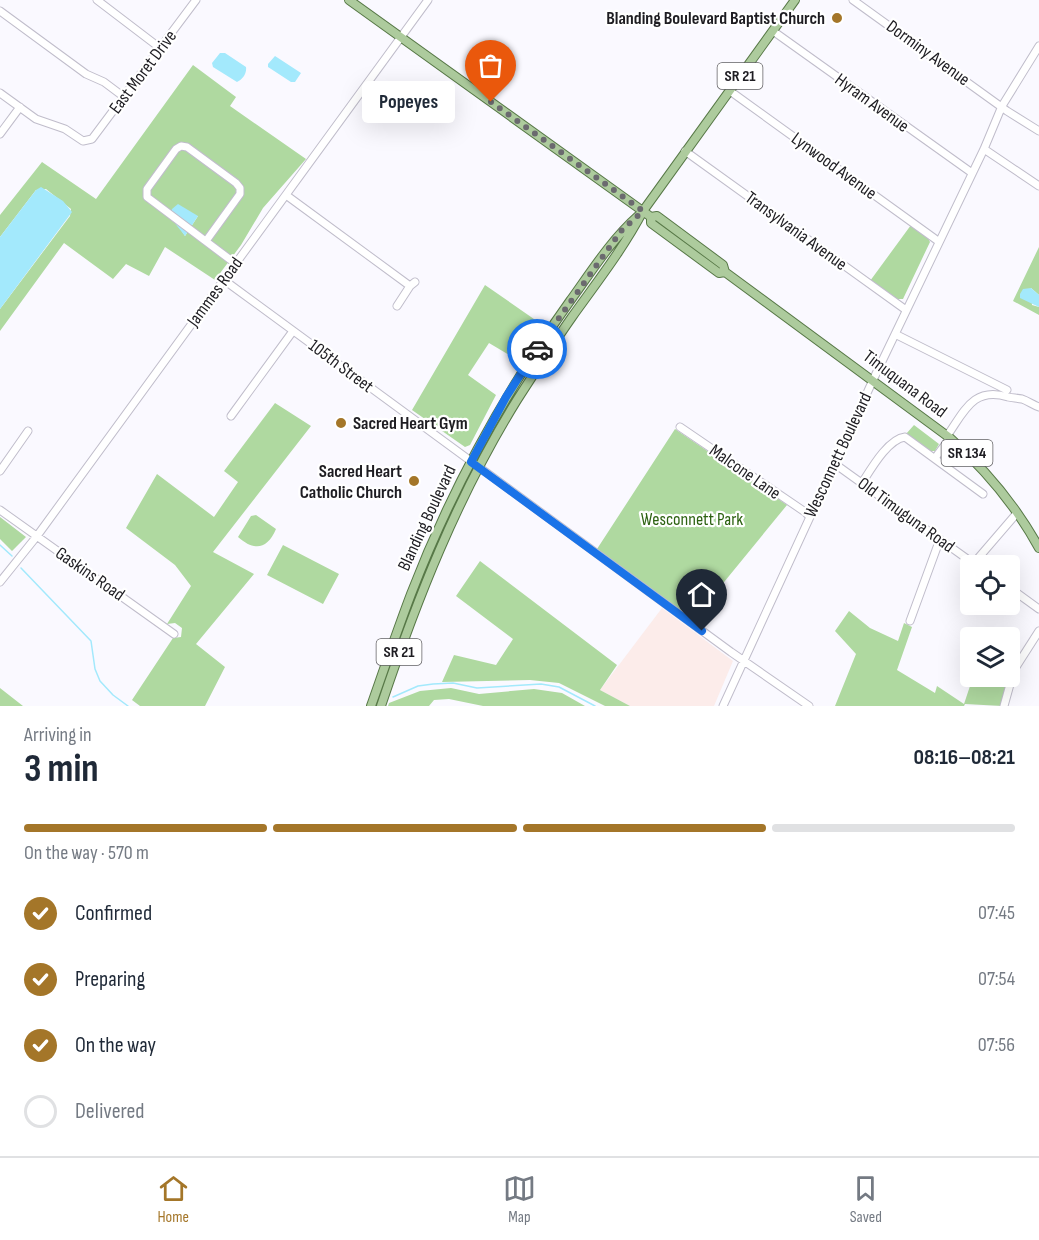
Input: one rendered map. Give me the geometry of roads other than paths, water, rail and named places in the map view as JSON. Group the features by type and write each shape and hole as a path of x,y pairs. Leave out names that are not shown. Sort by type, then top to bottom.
{"main road":[{"name":"Timuquana Road","path":"350,0 651,217 657,216 723,265 725,272 949,437 983,469 1017,513 1039,548"},
{"name":"Blanding Boulevard","path":"475,465 570,319 629,238 643,211 795,0"},
{"name":"Blanding Boulevard","path":"371,706 431,557 495,417 544,338 621,231 643,211"},
{"path":"530,379 530,369 543,347 544,338"},
{"path":"516,402 521,388 521,374"},
{"name":"Blanding Boulevard","path":"381,706 401,633"}],"street":[{"name":"East Moret Drive","path":"20,108 36,119 65,129 83,141 95,136 196,0"},
{"name":"Jammes Road","path":"0,582 37,536 428,0"},
{"name":"Dorminy Avenue","path":"853,0 1039,131"},
{"path":"102,1 160,48"},
{"path":"0,10 86,74 104,82 124,97"},
{"name":"Hyram Avenue","path":"773,31 959,165 972,172"},
{"name":"Wesconnett Boulevard","path":"723,706 938,241 984,149 1002,106 1039,46"},
{"name":"Lynwood Avenue","path":"730,91 938,241"},
{"path":"0,93 20,108 0,134"},
{"path":"206,241 240,194 240,188 187,147 181,146 176,149 147,189 147,196 236,264"},
{"path":"984,149 1039,186"},
{"name":"Transylvania Avenue","path":"685,151 906,310"},
{"path":"286,195 413,284 397,306"},
{"name":"105th Street","path":"224,280 744,661 809,706"},
{"path":"231,416 293,331"},
{"path":"895,334 1007,390"},
{"path":"935,458 966,407 978,397 997,393 1039,407"},
{"name":"Malcone Lane","path":"680,427 810,517"},
{"path":"0,471 28,431"},
{"path":"862,483 885,450 900,437 908,438 983,494"},
{"name":"Old Timuguna Road","path":"835,464 963,555"},
{"name":"Gaskins Road","path":"3,512 174,634"},
{"path":"983,555 1017,513"},
{"path":"910,621 940,539"},
{"path":"1020,596 1039,609"},
{"path":"1004,706 1014,670 1039,631"}],"water":[{"path":"220,53 225,53 246,67 241,80 237,82 213,67 212,63"},
{"path":"275,56 301,73 295,82 291,82 268,67"},
{"path":"41,187 63,201 72,212 0,309 0,237 36,190"},
{"path":"178,204 198,216 185,236 170,217 172,209"},
{"path":"1031,288 1039,295 1039,307 1020,298 1023,289"}],"waterway":[{"path":"0,545 12,556"},
{"path":"21,568 91,641 95,669 100,681 128,706"},
{"path":"393,697 418,686 433,684 453,683 477,688 541,684 559,687 595,706"}],"place":[{"name":"Blanding Boulevard Baptist Church","path":"837,18"},
{"name":"Popeyes","path":"491,102"},
{"name":"Sacred Heart Gym","path":"341,423"},
{"name":"Sacred Heart Catholic Church","path":"414,481"}],"park label":[{"name":"Wesconnett Park","path":"692,519"}]}
